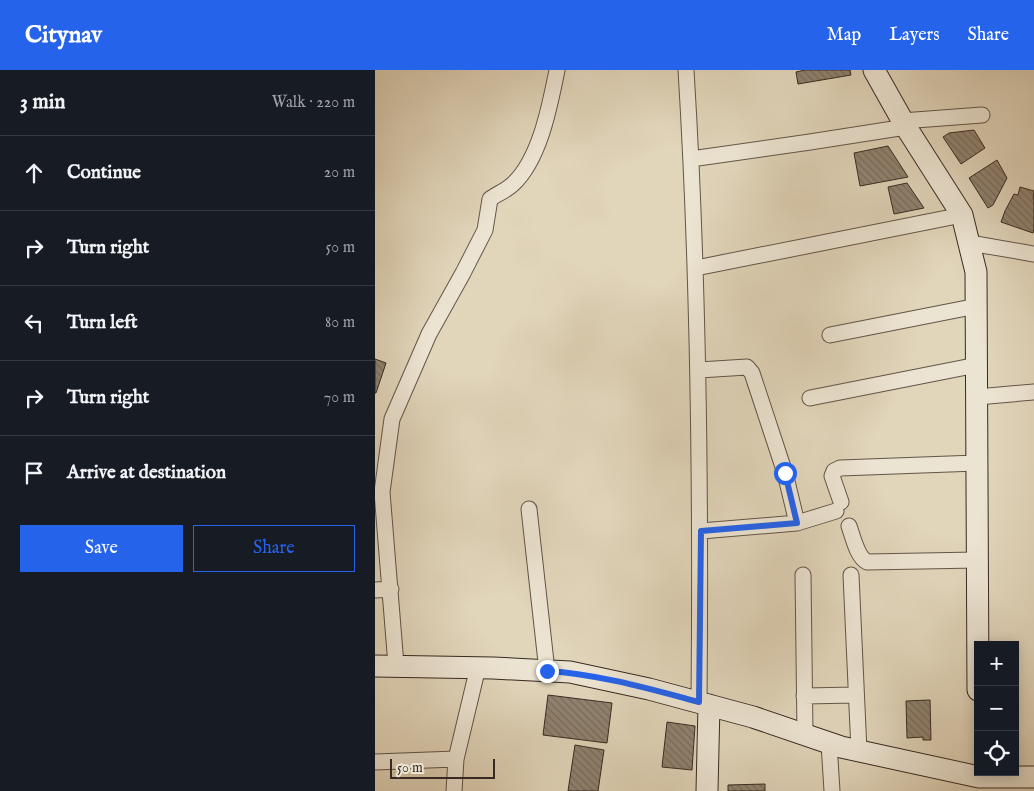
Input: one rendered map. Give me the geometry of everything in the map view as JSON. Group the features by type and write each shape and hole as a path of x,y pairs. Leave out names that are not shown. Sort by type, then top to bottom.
{"street":[{"path":"397,666 391,589 378,492 392,418 429,334 485,230 490,199 513,184 530,161 546,122 557,70"},
{"path":"686,70 699,370 707,791"},
{"path":"874,70 904,124 963,215 976,272 978,686"},
{"path":"691,159 810,142 904,124 982,115"},
{"path":"696,268 963,215"},
{"path":"969,243 1034,254"},
{"path":"829,335 977,306"},
{"path":"810,398 977,365"},
{"path":"699,370 747,367 752,373 785,473 797,523"},
{"path":"977,397 1034,392"},
{"path":"701,531 797,523 839,507 832,476 834,471 840,468 977,462"},
{"path":"529,509 547,671"},
{"path":"849,526 863,560 867,562 977,560"},
{"path":"851,575 859,751"},
{"path":"803,576 805,735"},
{"path":"375,590 391,589"},
{"path":"375,666 478,667 570,672 649,689 753,717 829,743 979,780 1034,777"},
{"path":"454,791 456,759 478,667"},
{"path":"804,696 856,695"},
{"path":"829,743 832,791"},
{"path":"375,762 456,759"}],"building":[{"path":"805,70 850,70 851,75 798,84 796,72"},
{"path":"974,130 985,148 961,164 943,137 949,133"},
{"path":"888,146 908,177 860,186 854,153"},
{"path":"997,160 1007,178 993,205 988,208 969,178"},
{"path":"907,183 924,208 894,214 888,187"},
{"path":"1020,187 1034,191 1033,233 1001,222 1014,194 1018,195"},
{"path":"375,359 386,363 376,393 375,393"},
{"path":"548,695 612,703 607,743 543,735"},
{"path":"930,700 931,740 923,740 923,737 907,738 906,701"},
{"path":"667,722 695,726 692,770 662,767"},
{"path":"575,745 604,750 598,791 568,791"},
{"path":"765,784 765,791 728,791 728,785"}],"route":[{"path":"547,671 570,672 699,702 701,531 797,523 785,473"}]}
